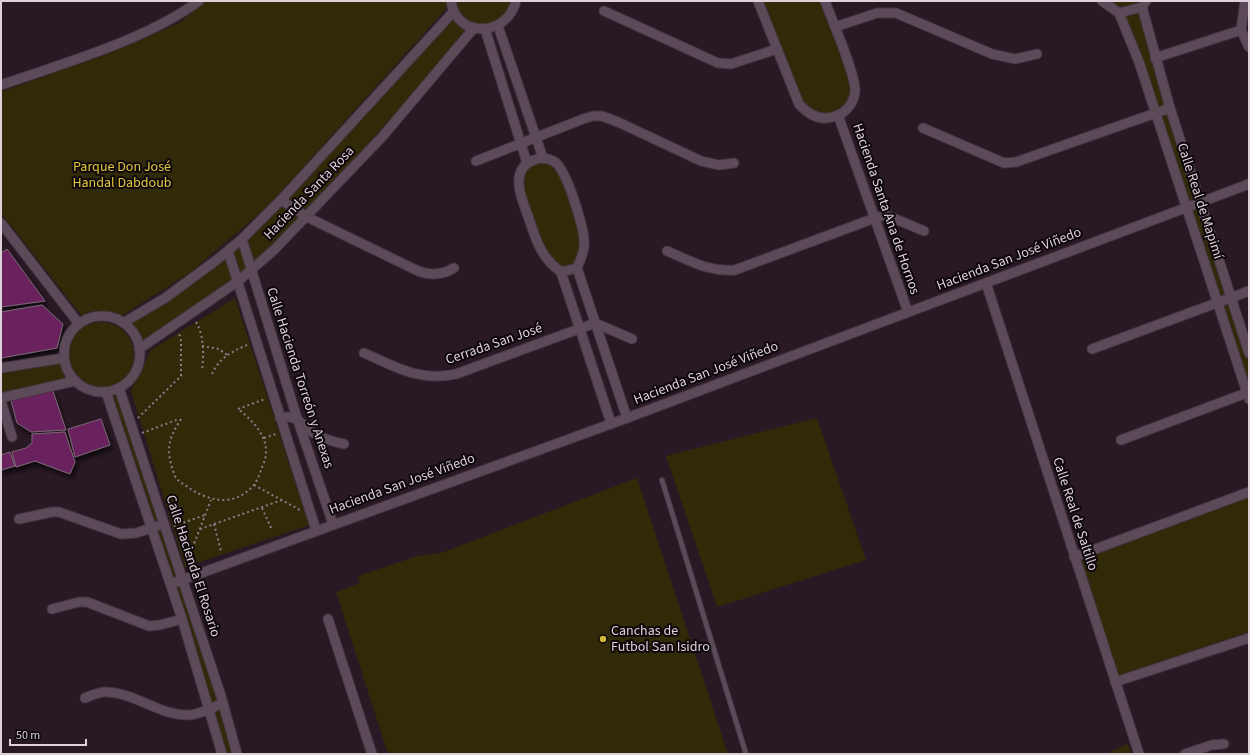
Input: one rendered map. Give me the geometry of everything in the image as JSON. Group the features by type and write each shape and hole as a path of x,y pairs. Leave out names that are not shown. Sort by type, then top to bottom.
{"street":[{"path":"1,85 149,30 186,11 199,1"},
{"path":"451,1 454,11 466,24 474,28 485,29 498,26 510,15 516,1"},
{"path":"758,1 799,104 812,116 823,118 838,115 848,108 853,101 856,90 853,77 825,1"},
{"path":"1102,1 1119,13 1144,4 1155,58 1170,108 1249,353"},
{"path":"1245,1 1241,30 1249,47"},
{"name":"Hacienda Santa Rosa","path":"123,323 165,298 242,239 281,200 454,11"},
{"path":"604,11 718,63 731,64 777,49"},
{"path":"834,27 877,13 896,13 992,54 1015,59 1037,54"},
{"name":"Calle Real de Mapimí","path":"1119,13 1139,62 1156,112 1248,394"},
{"path":"498,26 543,158"},
{"name":"Hacienda Santa Rosa","path":"139,350 237,282 307,217 382,137 474,28"},
{"path":"485,29 527,163"},
{"path":"1155,58 1241,30"},
{"path":"923,128 1004,163 1016,162 1170,108"},
{"name":"Hacienda Santa Ana de Hornos","path":"838,115 908,312"},
{"path":"476,161 583,119 593,116 602,116 701,161 719,165 734,163"},
{"path":"612,423 561,272 553,266 542,253 519,192 519,179 522,169 527,163 543,158 554,162 563,171 582,226 584,247 577,268 627,418"},
{"name":"Hacienda San José Viñedo","path":"171,584 627,418 1249,184"},
{"path":"281,200 307,217 424,273 442,273 454,268"},
{"path":"667,250 708,269 722,271 735,270 874,218 886,215 924,231"},
{"path":"1,223 79,324"},
{"name":"Calle Hacienda Torreón y Anexas","path":"242,239 297,418 333,524"},
{"path":"228,251 316,530"},
{"path":"561,272 577,268"},
{"name":"Calle Real de Saltillo","path":"986,283 1139,754"},
{"path":"1092,349 1249,291"},
{"path":"96,317 106,317 123,323 134,335 139,350 137,368 127,382 119,388 106,392 90,390 76,382 66,367 64,358 67,339 79,324 96,317"},
{"path":"595,323 632,339"},
{"name":"Cerrada San José","path":"364,353 417,375 442,377 456,374 595,323"},
{"path":"1,368 64,358"},
{"path":"12,437 1,399 76,382"},
{"name":"Calle Hacienda El Rosario","path":"119,388 223,703 237,754"},
{"name":"Calle Hacienda El Rosario","path":"106,392 171,584 222,754"},
{"path":"1121,440 1248,394"},
{"path":"280,418 286,416 297,418 314,434 327,440 344,444"},
{"path":"1074,557 1249,492"},
{"path":"19,519 52,512 60,512 121,534 136,533 165,526"},
{"path":"52,609 79,602 87,602 149,626 160,626 182,619"},
{"path":"328,619 372,754"},
{"path":"1115,682 1249,638"},
{"path":"85,698 98,692 110,692 166,713 178,714 194,714 223,703"},
{"path":"1185,754 1212,745 1224,744"}],"lane":[{"path":"662,480 746,754"}],"path":[{"path":"191,314 199,326 202,346 202,370"},
{"path":"131,423 143,415 181,376 181,341 177,324"},
{"path":"212,374 217,364 227,355 256,342"},
{"path":"202,346 219,349 227,355"},
{"path":"135,435 181,419 172,434 169,450 175,476 180,482 211,500 235,498 254,485 266,454 264,438 247,416 238,409 273,396"},
{"path":"264,438 284,432"},
{"path":"254,485 303,512"},
{"path":"185,567 211,500"},
{"path":"200,529 282,500"},
{"path":"262,508 272,530"},
{"path":"165,526 205,515"},
{"path":"214,524 221,551"}],"green space":[{"name":"Parque Don José Handal Dabdoub","path":"204,1 446,1 446,9 269,205 191,272 123,315 94,311 81,315 1,213 1,92 115,51 181,22"},
{"path":"454,1 512,1 502,18 492,23 480,25 463,18 458,12"},
{"path":"760,1 823,1 851,78 850,101 834,115 816,114 801,104"},
{"path":"1106,1 1139,1 1135,4 1123,7"},
{"path":"1141,11 1249,360 1249,400 1122,16"},
{"path":"454,15 470,29 303,217 233,281 140,345 136,333 129,324 225,257"},
{"path":"544,162 554,164 560,170 582,241 575,264 565,268 555,265 543,252 521,191 521,178 528,167"},
{"path":"235,298 309,525 185,567 131,391 151,350"},
{"path":"95,322 107,322 119,327 129,337 134,349 132,368 119,383 107,388 95,388 83,383 73,373 68,361 68,349 73,337 83,327"},
{"path":"61,362 65,372 71,380 1,395 1,371"},
{"path":"118,391 235,754 222,754 109,394"},
{"path":"817,418 866,560 717,607 666,456"},
{"path":"637,478 728,754 388,754 336,592 360,583 358,576 417,556 441,553"},
{"path":"1249,497 1249,632 1117,676 1078,561"},
{"path":"1128,744 1131,754 1104,754"}],"building":[{"path":"7,249 45,301 1,307 1,253"},
{"path":"42,305 63,324 57,348 1,358 1,312"},
{"path":"52,388 66,430 31,432 17,423 10,397"},
{"path":"101,419 110,445 75,457 68,429"},
{"path":"65,432 75,462 70,474 35,461 16,467 12,452 26,448 32,443 32,434"},
{"path":"10,452 15,466 1,470 1,455"}],"place":[{"name":"Canchas de Futbol San Isidro","path":"603,639"}]}
